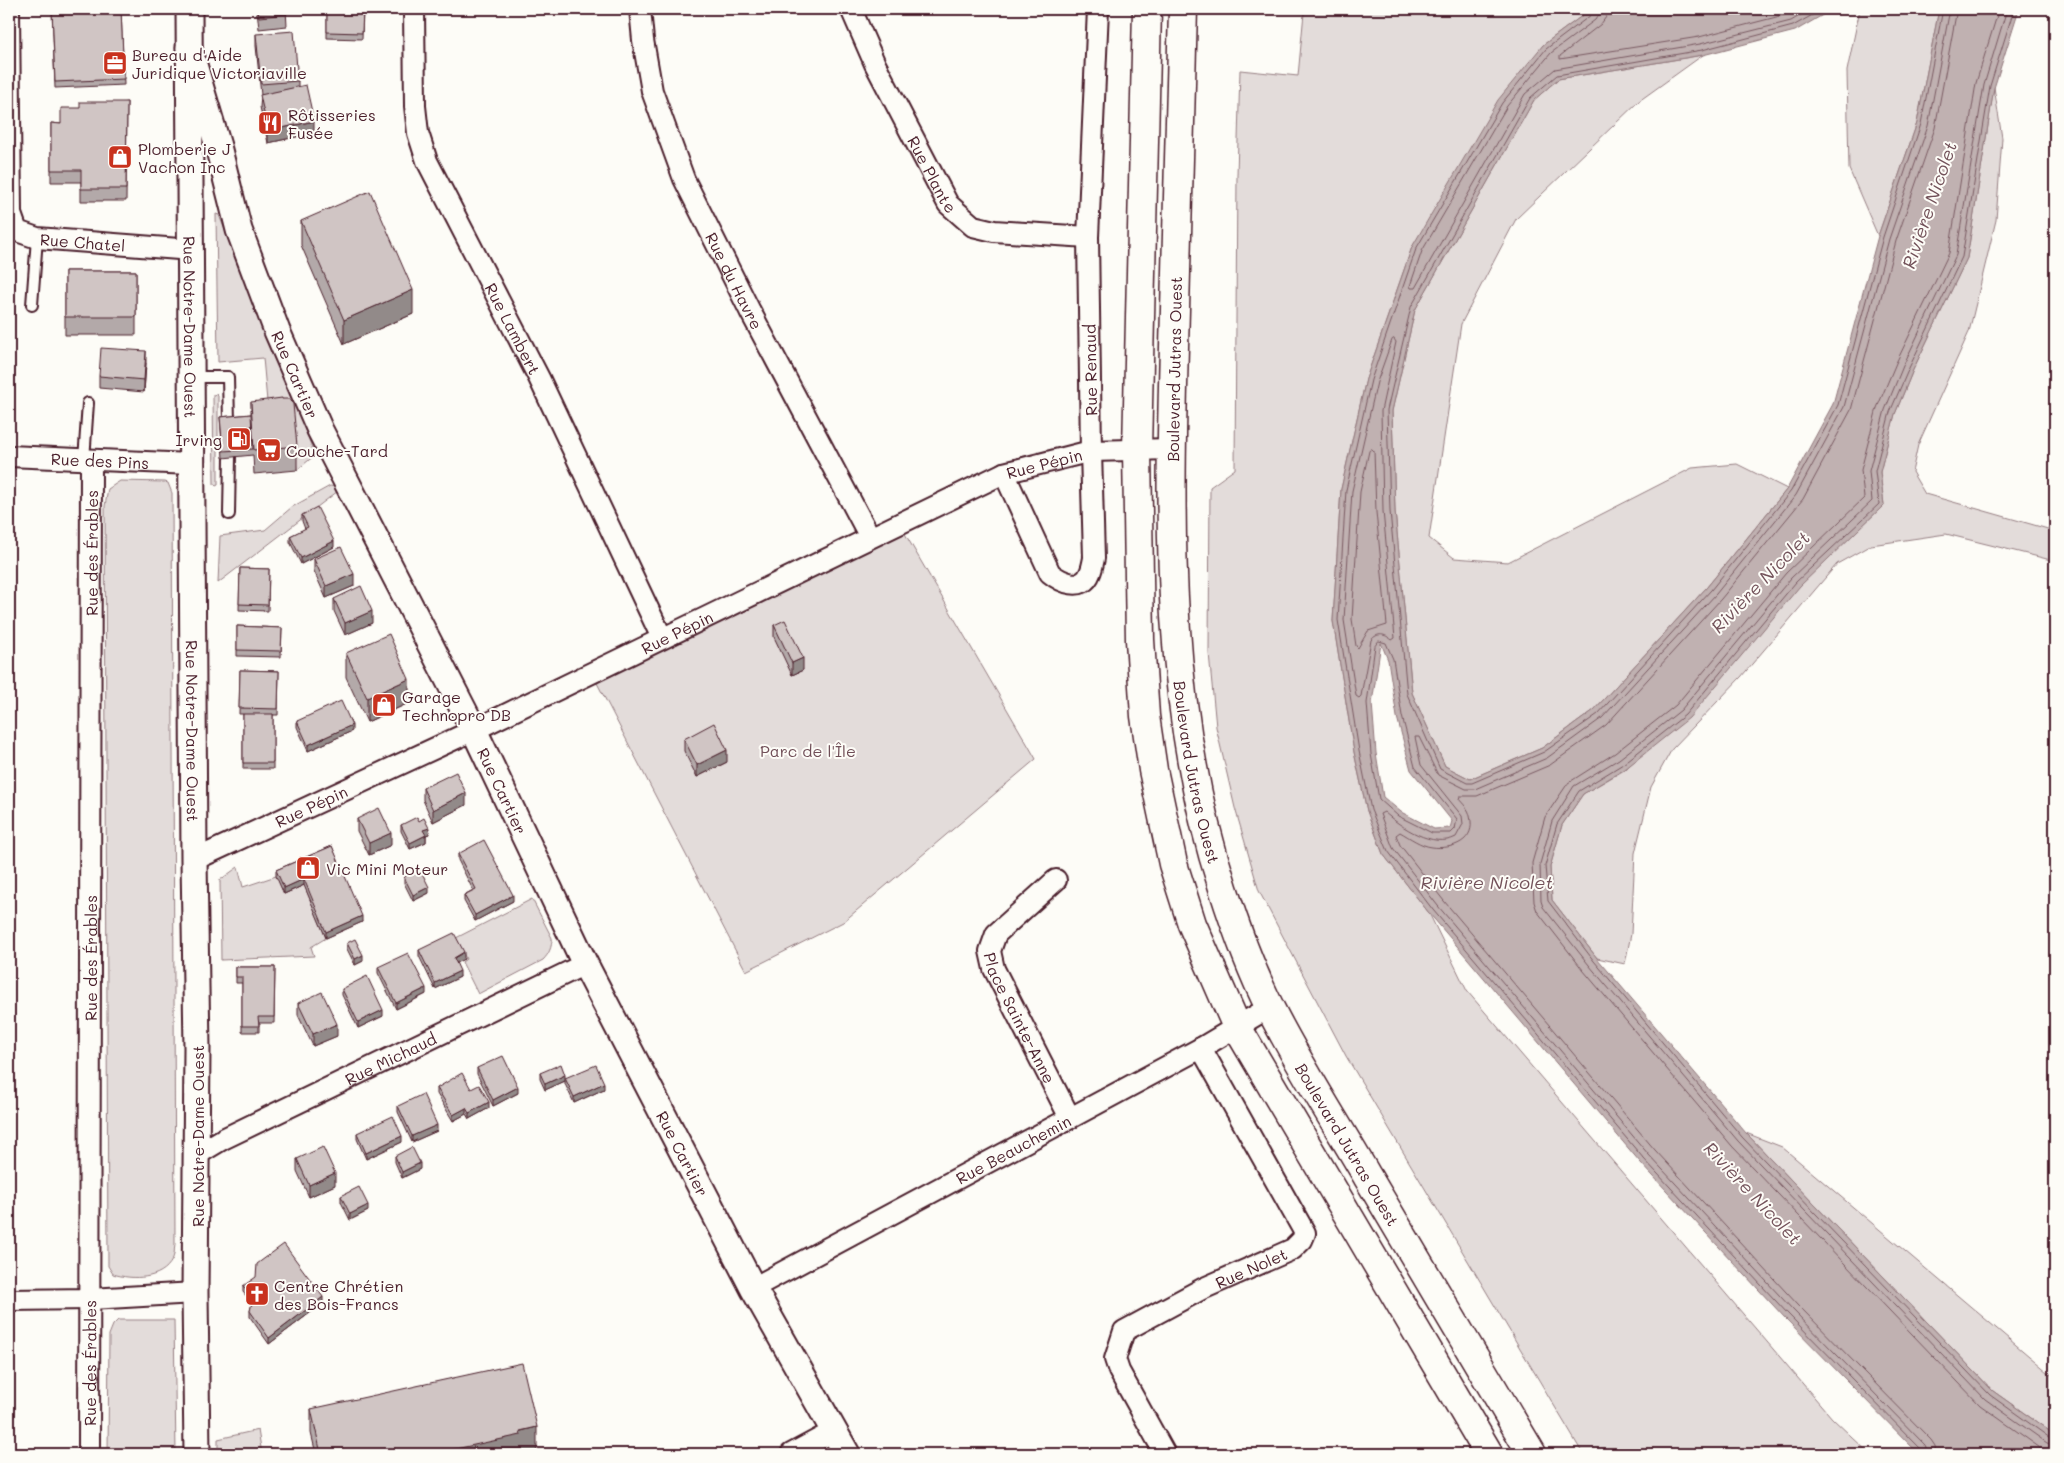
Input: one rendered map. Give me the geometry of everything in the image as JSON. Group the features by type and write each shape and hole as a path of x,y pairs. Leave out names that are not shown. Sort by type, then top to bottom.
{"main road":[{"path":"1147,9 1137,450 1140,640 1145,716 1152,770 1173,864 1192,924 1237,1027 1489,1454"},
{"name":"Boulevard Jutras Ouest","path":"1183,9 1171,449 1173,585 1176,650 1192,767 1209,844 1224,893 1270,1007 1314,1086 1532,1454"}],"street":[{"name":"Rue Chatel","path":"9,9 11,214 17,230 37,238 192,250"},
{"name":"Rue Notre-Dame Ouest","path":"189,9 192,250 191,464 194,860 198,1154 196,1294 197,1454"},
{"name":"Rue Lambert","path":"414,9 415,106 418,133 427,161 539,378 662,638"},
{"name":"Rue du Havre","path":"640,9 642,40 652,91 684,179 750,311 870,537"},
{"name":"Rue Plante","path":"851,9 875,64 948,204 972,226 994,231 1088,237"},
{"name":"Rue Renaud","path":"1004,473 1050,573 1060,581 1069,584 1082,582 1090,575 1094,558 1090,451 1088,237 1098,9"},
{"name":"Rue Cartier","path":"189,48 218,146 239,230 276,331 320,430 474,730 584,964 753,1288 847,1454"},
{"name":"Rue Pépin","path":"194,860 474,730 1004,473 1090,451 1171,449"},
{"name":"Rue des Pins","path":"9,456 88,461 191,464"},
{"name":"Rue des Érables","path":"88,461 89,1454"},
{"name":"Place Sainte-Anne","path":"1056,880 996,934 990,951 994,969 1070,1118"},
{"name":"Rue Michaud","path":"198,1154 223,1139 584,964"},
{"name":"Rue Beauchemin","path":"753,1288 1201,1048 1270,1007"},
{"name":"Rue Nolet","path":"1165,1454 1119,1371 1115,1359 1124,1332 1202,1289 1293,1248 1302,1240 1305,1233 1201,1048"},
{"path":"9,1300 90,1300 196,1294"},
{"path":"791,1454 834,1431"}],"lane":[{"path":"32,305 37,238"},
{"path":"192,377 228,377 229,422"},
{"path":"88,403 88,461"},
{"path":"229,514 230,457"}],"green space":[{"path":"1265,9 1591,9 1543,45 1412,247 1366,379 1341,489 1333,621 1354,752 1367,811 1383,854 1429,913 1467,991 1832,1418 1870,1454 1583,1454 1346,1056 1259,891 1235,808 1216,727 1209,653 1210,487 1235,469 1237,175 1240,70 1298,76 1304,13"},
{"path":"1860,9 1939,9 1917,123 1878,236 1849,169 1847,71"},
{"path":"1703,55 1639,101 1516,219 1461,324 1429,538 1454,558 1508,562 1692,468 1737,464 1787,489 1707,587 1594,710 1542,748 1470,779 1445,766 1412,693 1395,511 1392,411 1415,310 1534,100 1558,79"},
{"path":"1994,87 2002,138 1996,220 1969,332 1918,445 1912,472 1925,494 2055,531 2055,561 1946,534 1871,545 1837,564 1741,677 1672,749 1651,787 1635,853 1631,934 1625,964 1597,958 1552,900 1550,867 1562,825 1583,794 1626,769 1800,585 1884,505 1880,472 1895,414 1913,370 1967,258"},
{"path":"216,214 219,215 315,455 297,470 293,427 269,423 263,358 218,362"},
{"path":"216,394 218,396 218,485 216,486 214,484 213,395"},
{"path":"120,481 165,482 168,483 172,493 175,1244 173,1258 167,1267 154,1275 146,1277 129,1277 113,1274 108,1266 105,506 108,489"},
{"path":"330,486 336,487 338,491 218,583 220,536 265,530 292,507"},
{"name":"Parc de l'Île","path":"904,532 1036,759 843,922 746,971 596,681"},
{"path":"238,867 243,887 276,876 284,894 304,885 326,938 311,947 314,956 221,960 220,880"},
{"path":"532,899 552,938 548,953 543,960 478,994 462,962 466,959 456,938"},
{"path":"1746,1133 1782,1147 2055,1378 2055,1435 1993,1391"},
{"path":"118,1320 174,1320 176,1454 108,1454 109,1335 113,1325"},
{"path":"258,1430 262,1454 218,1454 218,1439"}],"water":[{"name":"Rivière Nicolet","path":"1591,9 1833,9 1795,31 1703,55 1558,79 1534,100 1415,310 1392,411 1395,511 1412,693 1445,766 1470,779 1542,748 1594,710 1707,587 1787,489 1833,404 1878,236 1917,123 1939,9 2019,9 1994,88 1967,258 1913,370 1895,414 1880,472 1884,505 1800,586 1689,718 1625,769 1583,794 1562,825 1550,867 1552,900 1597,958 1746,1133 1993,1391 2055,1435 2055,1454 1919,1454 1785,1318 1640,1162 1429,913 1383,854 1367,811 1354,752 1333,621 1341,489 1366,379 1412,247 1498,100 1543,45","holes":["1381,643 1388,660 1397,717 1411,770 1452,821 1450,828 1434,829 1401,812 1383,797 1376,753 1372,703"]}],"building":[{"path":"52,9 121,9 124,79 55,82"},
{"path":"258,9 286,9 287,14 259,17"},
{"path":"327,9 363,9 362,33 327,32"},
{"path":"294,31 298,81 261,84 256,34"},
{"path":"306,85 314,121 268,131 260,95"},
{"path":"80,102 127,102 126,189 81,189 81,170 51,170 51,123 61,124 61,108 80,108"},
{"path":"370,191 413,290 344,320 301,221"},
{"path":"65,271 136,271 136,317 65,317"},
{"path":"101,348 146,351 144,380 99,376"},
{"path":"282,398 290,399 293,404 297,446 254,450 251,402"},
{"name":"Irving","path":"251,414 253,449 223,451 220,417"},
{"path":"317,507 334,541 301,558 290,536 308,527 302,515"},
{"path":"341,547 354,574 326,586 314,559"},
{"path":"240,568 269,569 268,605 239,604"},
{"path":"361,586 372,611 345,623 334,599"},
{"path":"785,620 803,658 792,663 774,625"},
{"path":"237,626 282,628 281,651 237,650"},
{"path":"389,634 409,679 367,698 346,653"},
{"path":"240,670 279,671 278,709 239,708"},
{"path":"341,701 352,725 308,745 297,721"},
{"path":"243,714 273,714 273,763 243,763"},
{"path":"714,723 727,750 697,765 684,739"},
{"path":"456,772 466,793 433,810 423,788"},
{"path":"379,808 391,833 369,843 357,819"},
{"path":"417,817 419,821 424,818 429,828 423,830 426,835 410,843 401,825"},
{"path":"484,840 513,895 475,915 464,895 476,889 458,854"},
{"path":"332,846 362,916 326,932 304,879 284,888 276,870"},
{"path":"420,869 429,887 413,895 404,877"},
{"path":"454,933 464,952 454,958 460,971 435,983 419,950"},
{"path":"355,939 363,955 355,959 347,943"},
{"path":"408,953 426,988 396,1003 378,967"},
{"path":"236,967 275,967 274,1017 258,1017 259,1026 242,1026 242,977 236,977"},
{"path":"367,976 383,1010 358,1022 342,989"},
{"path":"322,992 337,1024 313,1034 298,1003"},
{"path":"503,1056 518,1087 493,1100 477,1068"},
{"path":"561,1064 565,1075 545,1084 540,1073"},
{"path":"596,1065 604,1083 574,1097 565,1078"},
{"path":"462,1073 471,1089 479,1085 489,1102 469,1113 466,1108 453,1115 437,1088"},
{"path":"423,1094 437,1125 412,1136 398,1106"},
{"path":"393,1116 402,1136 366,1153 357,1133"},
{"path":"323,1147 335,1173 309,1185 297,1159"},
{"path":"412,1147 420,1163 402,1172 395,1156"},
{"path":"359,1187 368,1205 350,1214 341,1196"},
{"path":"284,1244 323,1297 269,1338 250,1311 253,1298 243,1286 256,1277 257,1264"},
{"path":"522,1363 537,1427 520,1431 521,1435 432,1454 321,1454 311,1409"}],"place":[{"name":"Bureau d'Aide Juridique Victoriaville","path":"115,63"},
{"name":"Rôtisseries Fusée","path":"270,123"},
{"name":"Plomberie J Vachon Inc","path":"120,157"},
{"name":"Irving","path":"239,439"},
{"name":"Couche-Tard","path":"269,450"},
{"name":"Garage Technopro DB","path":"384,705"},
{"name":"Vic Mini Moteur","path":"308,868"},
{"name":"Centre Chrétien des Bois-Francs","path":"257,1294"}]}
